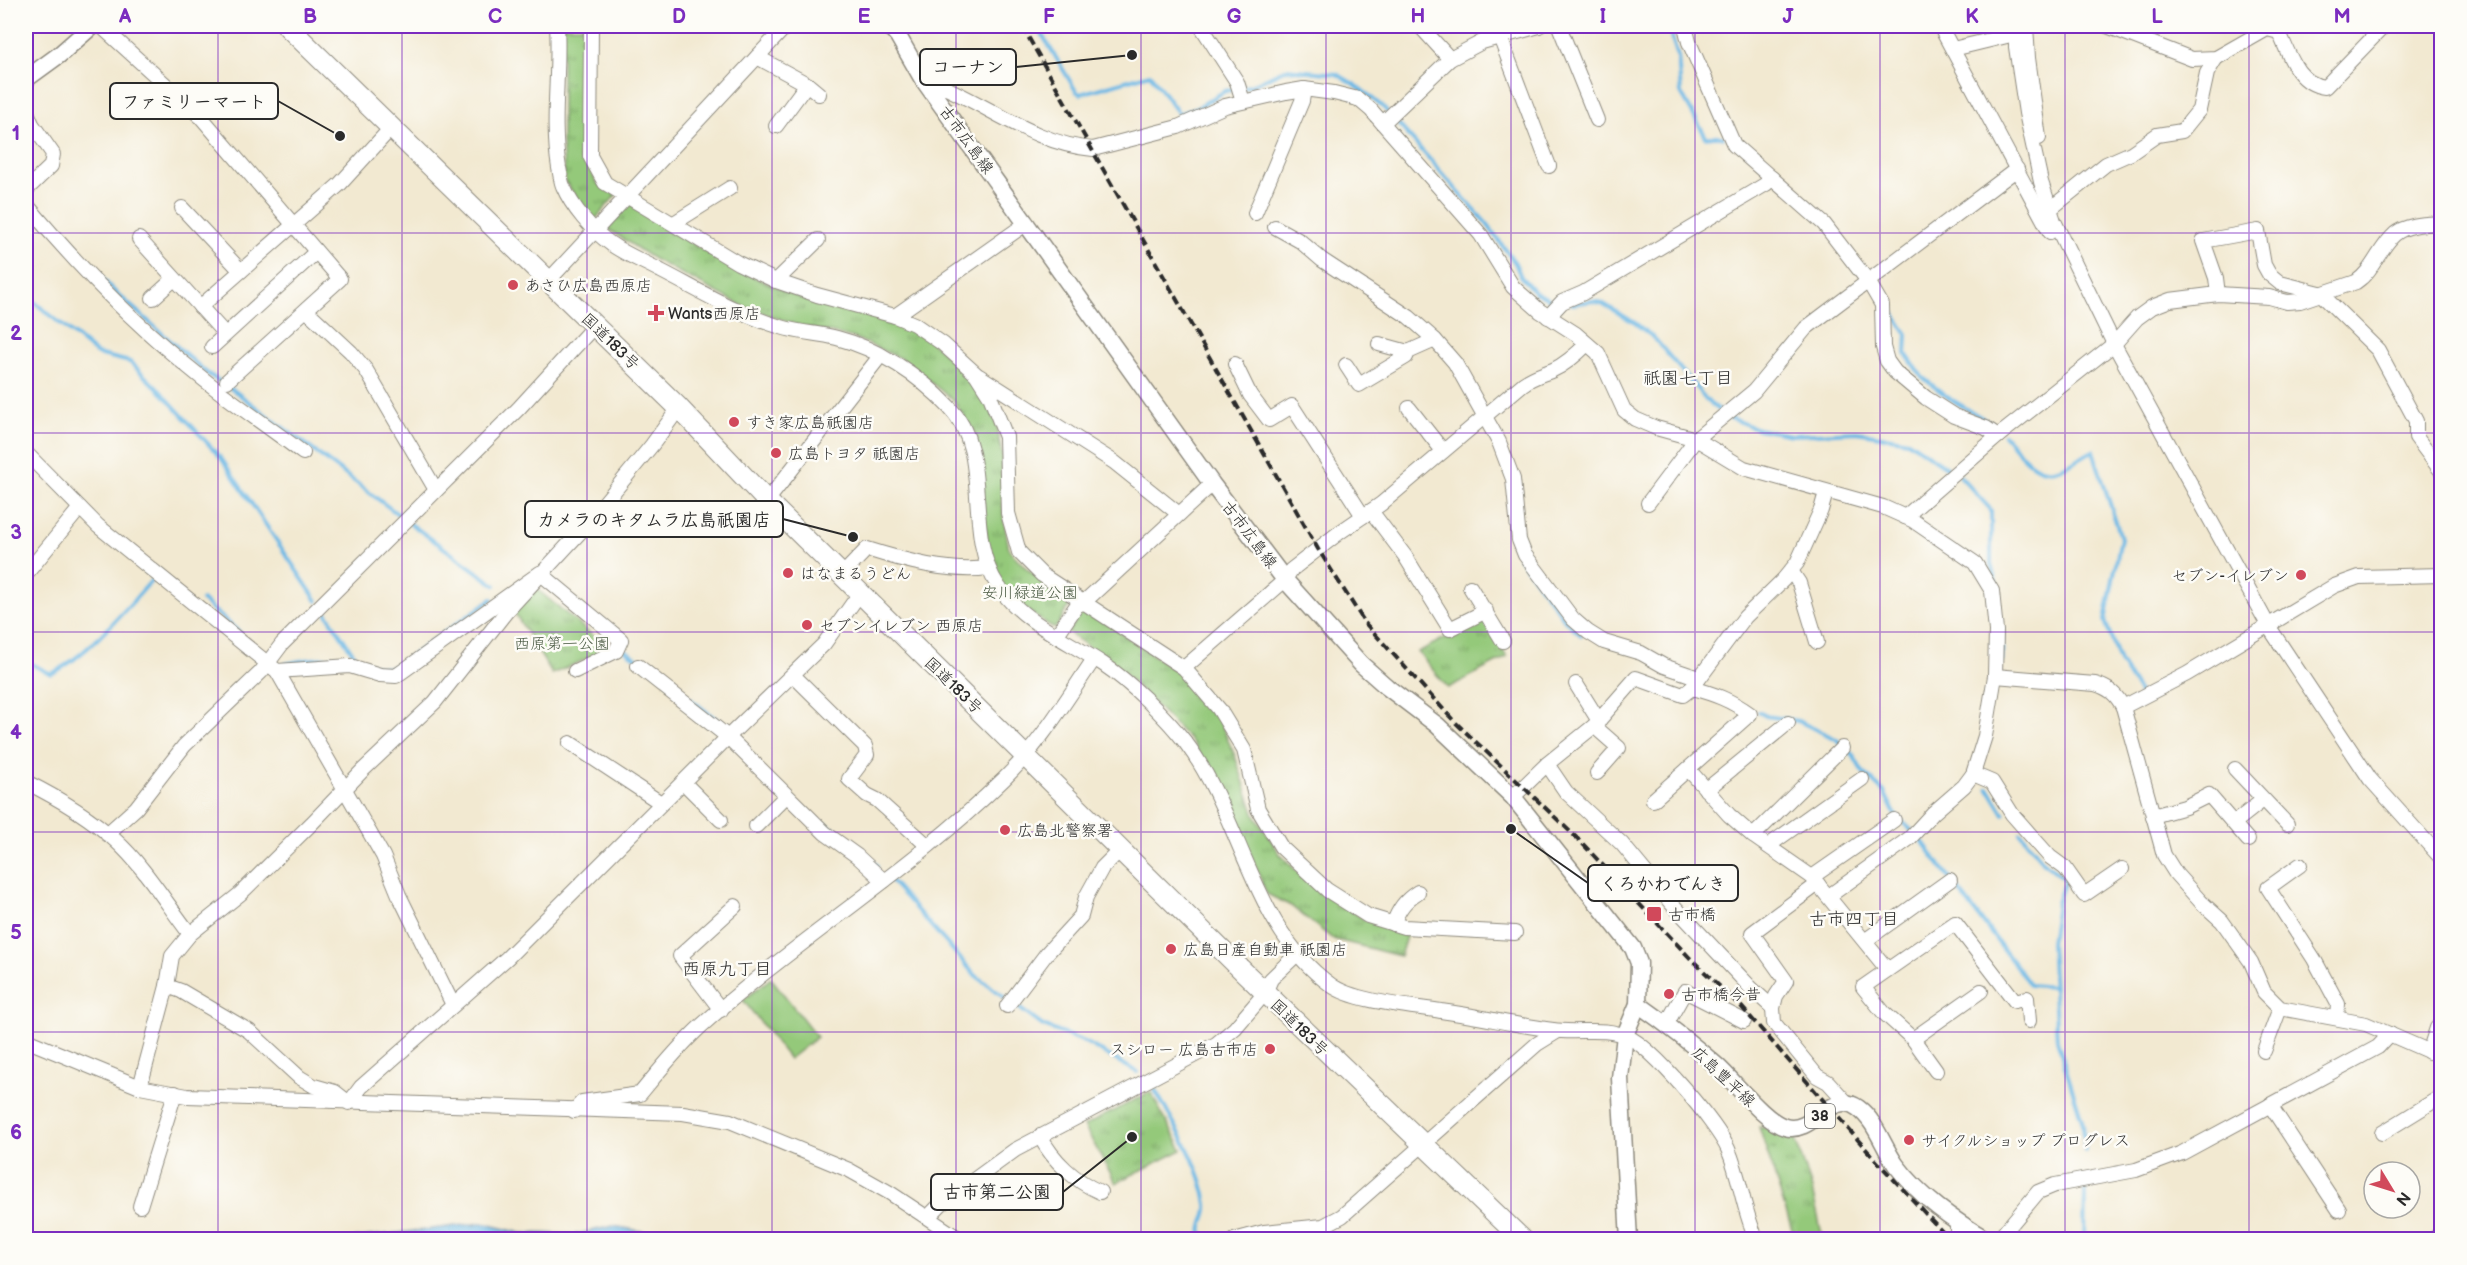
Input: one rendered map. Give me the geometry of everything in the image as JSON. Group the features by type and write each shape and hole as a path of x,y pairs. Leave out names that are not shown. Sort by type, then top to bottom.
{"highway":[{"name":"国道183号","path":"287,26 679,408 767,501 1265,993 1523,1239"}],"main road":[{"path":"26,79 59,55 92,26"},
{"name":"古市広島線","path":"889,26 898,36 922,78 1028,222 1212,484 1285,580 1361,664 1437,725 1513,797 1633,948 1639,963 1638,1004"},
{"path":"1629,1239 1620,1078 1625,1035 1638,1004"},
{"name":"広島豊平線","path":"1638,1004 1717,1066 1773,1122 1785,1128 1801,1128 1837,1103 1847,1103"},
{"name":"38","path":"1847,1103 1858,1108 1868,1119 1894,1163 1908,1181 1958,1222 1987,1239"}],"street":[{"path":"101,26 201,117 340,279 227,381"},
{"path":"557,26 555,143 562,184 596,231 614,247 741,313 782,328 837,338 881,355 903,368 947,404 964,424 972,448 983,557 996,584 1015,608 1108,667 1165,719 1188,746 1208,780 1275,923 1297,954 1334,988 1374,1000 1558,1031 1606,1031 1625,1035 1639,1043 1668,1070 1728,1149 1748,1221 1757,1239"},
{"path":"591,26 590,156 605,183 627,194 738,263 776,281 817,295 895,316 914,324 943,344 976,374 1114,462 1179,514"},
{"path":"549,280 786,26"},
{"path":"1201,26 1237,82 1243,101"},
{"path":"1420,26 1450,59"},
{"path":"1383,123 1450,59 1482,42 1539,26"},
{"path":"1559,26 1597,120"},
{"path":"1685,26 1689,42 1734,145 1824,224 1868,281 1882,305 1883,347 1887,361 1926,398 1954,416 1986,428 1998,436"},
{"path":"1940,26 2017,169 2049,210 2114,344 2269,627 2370,779 2436,842 2442,859"},
{"path":"2107,26 2148,44 2193,59 2216,58 2267,29 2273,29 2279,32 2299,74 2318,86 2325,87 2384,26"},
{"path":"1953,50 2019,28 2028,58 2035,141 2049,210 2063,261"},
{"path":"1500,37 1549,166"},
{"path":"757,57 807,84 819,94"},
{"path":"2049,210 2106,164 2130,153 2157,135 2182,131 2199,110 2208,74 2216,58"},
{"path":"922,78 947,87 981,107 1054,141 1079,148 1093,149 1178,127 1225,106 1304,89 1358,99 1383,123 1481,235 1513,287 1548,317 1598,353 1624,410 1635,419 1656,428 1696,439 1744,468 1883,507 1905,517 1958,549 1975,563 1992,591 1996,631 1995,676 1985,736 1973,774 1964,786 1932,813 1910,838 1829,896"},
{"path":"776,126 807,84"},
{"path":"1255,213 1302,101 1304,89"},
{"path":"26,110 32,124 53,154 51,166 26,189"},
{"path":"200,307 340,184 392,128"},
{"path":"2004,145 2035,141"},
{"path":"1648,503 1696,439 1754,392 1806,328 2017,169"},
{"path":"1548,317 1562,302 1593,287 1766,184 1772,178"},
{"path":"674,223 730,188"},
{"path":"26,204 68,254 110,297 196,374 303,453"},
{"path":"182,208 241,271"},
{"path":"895,316 1028,222"},
{"path":"1905,517 1998,436 2114,344 2137,318 2152,307 2170,300 2218,294 2269,297 2287,302 2300,301 2356,282 2363,277 2396,233 2412,226 2442,222"},
{"path":"1275,227 1300,241 1322,260 1409,317 1435,340 1455,363 1499,442 1513,478 1519,540 1525,555 1573,620 1604,642 1641,653 1733,701 1750,714 1653,800"},
{"path":"2218,294 2216,278 2203,241 2258,231 2264,265 2269,274 2280,283 2320,293 2378,350 2416,421 2416,437 2442,472"},
{"path":"139,239 225,334"},
{"path":"776,281 818,240"},
{"path":"212,347 316,252"},
{"path":"153,298 174,279"},
{"path":"306,310 351,352 366,370 436,490"},
{"path":"272,667 282,644 519,408 595,325"},
{"path":"1379,344 1408,352 1435,340"},
{"path":"1184,668 1285,580 1291,570 1367,514 1523,384 1538,374 1553,370 1575,357 1587,344"},
{"path":"1346,365 1359,385 1406,357 1408,352"},
{"path":"767,501 881,355"},
{"path":"1235,364 1250,395 1269,420 1292,406 1367,514 1405,556 1450,629 1486,611"},
{"path":"976,374 990,396 1006,437 1008,513 1018,552 1042,575 1184,668 1220,709 1244,750 1258,809 1281,847 1327,890 1368,916 1404,927 1515,933"},
{"path":"140,1087 167,986 172,956 190,934 240,894 435,702 506,612 652,445 679,408"},
{"path":"1408,408 1443,451"},
{"path":"26,453 98,526 272,667 383,856 399,895 453,1005"},
{"path":"1056,636 1077,605 1083,603 1212,484"},
{"path":"1513,797 1547,764 1596,724 1636,678 1683,695 1695,683 1745,617 1797,563 1821,510 1826,492"},
{"path":"26,574 80,508"},
{"path":"842,575 867,549 901,560 970,570 988,568"},
{"path":"1791,571 1799,583 1817,642"},
{"path":"540,573 619,646 575,671"},
{"path":"107,834 148,795 184,746 261,672 272,667 350,666 380,675 396,676 540,573"},
{"path":"2123,707 2269,627 2334,586 2359,577 2442,575"},
{"path":"1470,587 1503,641"},
{"path":"349,1103 362,1087 507,958 731,733 793,675 824,644 860,593"},
{"path":"574,1111 582,1102 640,1094 675,1051 701,1026 791,951 966,815 1026,755 1094,658"},
{"path":"638,666 731,733 786,796 825,833 888,877"},
{"path":"793,675 865,746 867,755 849,779 867,795 877,800 928,846"},
{"path":"1995,676 2095,684 2105,687 2116,696 2123,707 2164,855 2176,874 2222,921 2251,962 2264,992 2280,1008 2366,1024 2438,1058 2437,1028 2442,1023"},
{"path":"1576,684 1596,724 1619,748 1597,773"},
{"path":"1706,790 1788,723"},
{"path":"570,743 662,803"},
{"path":"1753,836 1842,748"},
{"path":"1547,764 1566,792 1622,844 1671,903 1773,1008"},
{"path":"1688,769 1729,815 1753,836 1815,880 1866,940 1887,969"},
{"path":"2235,769 2287,824"},
{"path":"1973,774 1992,782 2012,814 2050,857 2065,868 2084,895 2122,868"},
{"path":"1768,846 1862,779"},
{"path":"683,782 721,820"},
{"path":"27,786 53,795 107,834 129,855 190,934"},
{"path":"2153,816 2185,807 2209,795 2248,840"},
{"path":"756,826 786,796"},
{"path":"2234,824 2263,800"},
{"path":"1847,1103 1828,1082 1817,1076 1783,1037 1774,1023 1773,1008 1776,996 1786,981 1752,933 1815,880 1894,820"},
{"path":"1010,1002 1047,953 1081,916 1086,897 1102,868 1120,850"},
{"path":"2300,865 2268,888 2314,959 2338,1004 2337,1018"},
{"path":"1866,940 1950,880"},
{"path":"1393,924 1399,909 1406,900 1418,892"},
{"path":"721,1010 680,956 735,906"},
{"path":"1936,1071 1913,1040 1884,1013 1863,987 1955,923 2015,1001 2027,998 2029,1021"},
{"path":"928,1217 941,1204 1015,1150 1216,1044 1235,1028 1265,993 1271,979 1297,954"},
{"path":"167,986 181,991 249,1031 299,1077 314,1086 335,1092 349,1103"},
{"path":"1666,1025 1685,991 1744,1021"},
{"path":"1913,1040 1981,991"},
{"path":"2264,1051 2280,1008"},
{"path":"1234,1239 1264,1232 1323,1226 1342,1216 1537,1044 1558,1031"},
{"path":"1998,1239 2038,1192 2055,1185 2136,1170 2182,1153 2378,1047 2390,1034"},
{"path":"26,1040 140,1087 175,1094 349,1103 683,1113 730,1120 849,1170 961,1239"},
{"path":"140,1206 175,1094"},
{"path":"2382,1132 2442,1096"},
{"path":"2270,1105 2339,1210"},
{"path":"1040,1136 1047,1149 1081,1184 1100,1192"},
{"path":"1958,1222 1957,1232 1960,1239"},
{"path":"2433,1239 2442,1232"}],"green space":[{"path":"562,26 584,26 585,157 596,182 616,195 593,222 565,181 562,142"},
{"name":"安川緑道公園","path":"628,202 701,249 747,274 803,299 893,320 927,338 973,380 996,421 1002,456 1003,515 1009,550 1027,569 1072,601 1055,629 1017,604 998,579 988,550 976,435 954,401 902,359 855,338 797,325 741,305 652,258 608,229"},
{"name":"西原第一公園","path":"533,586 609,649 552,674 513,610"},
{"name":"安川緑道公園","path":"1085,608 1183,676 1217,715 1235,756 1255,816 1280,854 1309,884 1365,920 1408,930 1400,956 1333,939 1291,906 1267,894 1239,827 1193,743 1122,671 1068,632"},
{"path":"1485,617 1507,657 1448,688 1418,652"},
{"path":"771,978 817,1037 789,1059 743,1000"},
{"path":"1150,1092 1182,1150 1116,1183 1084,1126"},
{"path":"1759,1127 1793,1134 1811,1185 1823,1239 1795,1239"}],"water":[{"path":"482,1223 521,1233 577,1234 613,1226 687,1239 346,1239"}],"waterway":[{"path":"1037,26 1080,94 1150,74 1179,114 1198,107 1225,91 1250,86 1286,69 1337,74 1357,86 1384,108 1487,224 1515,263 1521,277 1535,292 1556,303"},
{"path":"1668,26 1678,57 1681,93 1706,137 1723,137"},
{"path":"66,240 114,291 208,374 236,392 403,518"},
{"path":"26,295 97,354 130,362 160,391 221,458 317,601"},
{"path":"1572,304 1592,301 1602,303 1635,323 1654,338 1710,404 1732,419 1758,429 1792,435 1857,432 1908,441 1952,471"},
{"path":"1886,303 1907,334 1906,354 1922,377 1949,398 1992,424"},
{"path":"2004,435 2027,461 2041,469 2062,468 2093,451 2121,538 2105,621 2120,662 2141,696"},
{"path":"1960,476 1991,510 1991,564 1997,588"},
{"path":"408,522 495,585"},
{"path":"1519,557 1565,620 1581,635"},
{"path":"26,661 51,674 65,666 92,644 152,580"},
{"path":"286,664 310,659 343,658 384,668 396,667 492,599"},
{"path":"202,600 240,633"},
{"path":"323,608 354,655 354,659"},
{"path":"2002,629 2002,660"},
{"path":"621,647 642,662"},
{"path":"667,681 725,726"},
{"path":"1759,712 1766,716 1798,721 1836,739 1853,755 1862,771 1884,792 1896,816 1911,830"},
{"path":"1988,788 2004,814"},
{"path":"825,824 859,848 877,866"},
{"path":"2020,833 2044,862 2065,880 2057,903 2051,943 2057,1040 2083,1124 2085,1151"},
{"path":"1919,837 2030,985 2054,987"},
{"path":"890,880 975,975 1043,1026 1085,1042 1137,1072"},
{"path":"1155,1090 1193,1159 1204,1189 1207,1209 1201,1230 1203,1240"},
{"path":"2084,1240 2085,1190"}],"railway":[{"path":"1022,26 1318,549 1365,623 1454,721 1580,841 1690,958 1736,1002"},
{"path":"1732,996 1872,1156 1950,1240"}],"place":[{"name":"コーナン","path":"1132,55"},
{"name":"ファミリーマート","path":"340,136"},
{"name":"あさひ広島西原店","path":"513,285"},
{"name":"Wants西原店","path":"656,313"},
{"name":"すき家広島祇園店","path":"734,422"},
{"name":"広島トヨタ 祇園店","path":"776,453"},
{"name":"カメラのキタムラ広島祇園店","path":"853,537"},
{"name":"はなまるうどん","path":"788,573"},
{"name":"セブン-イレブン","path":"2301,575"},
{"name":"セブンイレブン 西原店","path":"807,625"},
{"name":"くろかわでんき","path":"1511,829"},
{"name":"広島北警察署","path":"1005,830"},
{"name":"古市橋","path":"1654,914"},
{"name":"広島日産自動車 祇園店","path":"1171,949"},
{"name":"古市橋今昔","path":"1669,994"},
{"name":"スシロー 広島古市店","path":"1270,1049"},
{"name":"古市第二公園","path":"1132,1137"},
{"name":"サイクルショップ プログレス","path":"1909,1140"}],"district":[{"name":"祇園七丁目","path":"1688,378"},
{"name":"古市四丁目","path":"1854,919"},
{"name":"西原九丁目","path":"727,969"}]}
